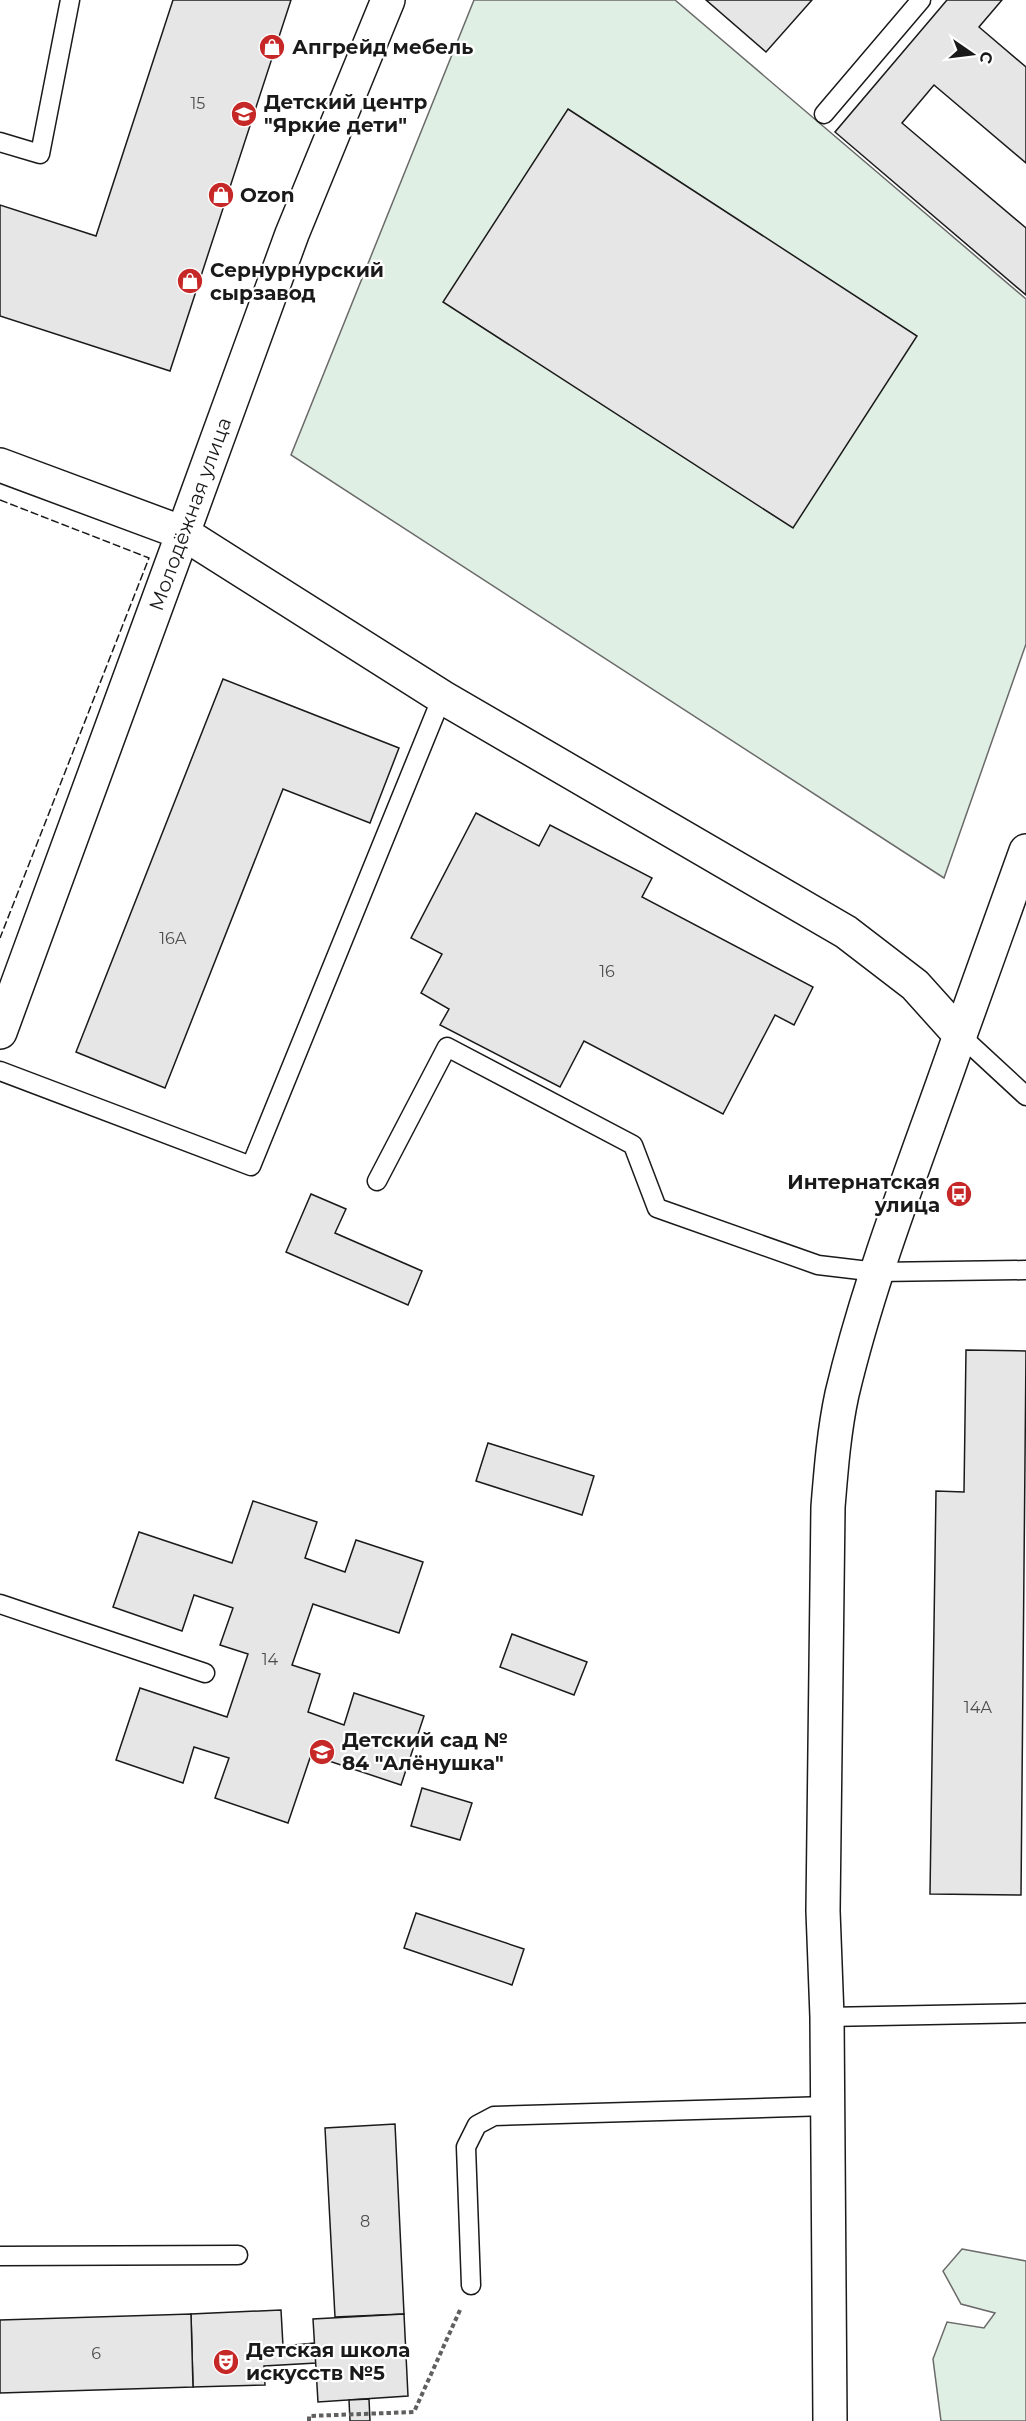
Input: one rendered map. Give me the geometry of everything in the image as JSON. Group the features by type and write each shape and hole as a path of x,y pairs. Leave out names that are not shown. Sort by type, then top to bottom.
{"street":[{"name":"Молодёжная улица","path":"0,1032 292,234 388,0"},
{"path":"0,465 183,532 442,697 846,932 915,985 960,1035"},
{"path":"830,2421 827,2017 823,1911 828,1507 833,1451 842,1395 877,1272 1026,851"}],"lane":[{"path":"0,142 40,154 70,0"},
{"path":"824,114 921,0"},
{"path":"0,1071 251,1166 442,697"},
{"path":"960,1035 1026,1096"},
{"path":"377,1181 447,1047 633,1145 657,1208 818,1265 877,1272 1026,1270"},
{"path":"0,1604 205,1672"},
{"path":"827,2017 1026,2013"},
{"path":"471,2284 466,2147 477,2125 494,2116 827,2106"},
{"path":"0,2256 238,2255"}],"path":[{"path":"309,2421 309,2416 414,2412 471,2284"}],"green space":[{"path":"474,0 675,0 1026,299 1026,644 944,878 291,455"},
{"path":"962,2249 1026,2261 1026,2421 941,2421 933,2359 947,2322 984,2328 995,2313 961,2304 943,2271"}],"building":[{"path":"173,0 291,0 170,371 0,316 0,205 96,236"},
{"path":"706,0 812,0 766,52"},
{"path":"947,0 1002,0 979,27 1026,67 1026,163 934,85 902,123 1026,228 1026,295 835,132"},
{"path":"568,109 917,336 793,528 443,302"},
{"path":"223,679 399,748 370,823 283,789 165,1088 76,1052"},
{"path":"476,813 539,846 550,825 652,878 642,897 813,987 794,1025 775,1015 723,1114 584,1041 560,1087 440,1025 449,1009 421,993 442,954 411,938"},
{"path":"311,1194 346,1209 335,1233 422,1271 408,1305 286,1252"},
{"path":"966,1350 1026,1351 1021,1895 930,1894 936,1491 964,1492"},
{"path":"488,1443 594,1476 582,1515 476,1481"},
{"path":"253,1501 317,1522 305,1558 345,1572 356,1540 423,1562 399,1633 313,1604 292,1665 320,1674 308,1712 344,1725 354,1693 424,1716 401,1785 311,1755 288,1823 215,1798 229,1758 194,1747 183,1783 116,1760 140,1688 227,1717 248,1654 220,1645 233,1608 194,1595 182,1631 113,1607 139,1532 232,1563"},
{"path":"512,1634 587,1662 574,1695 500,1667"},
{"path":"422,1788 472,1803 460,1840 411,1826"},
{"path":"416,1913 524,1949 512,1985 404,1948"},
{"path":"395,2124 404,2314 335,2317 325,2128"},
{"path":"281,2310 283,2346 314,2343 316,2363 264,2366 265,2385 193,2387 191,2314"},
{"path":"191,2314 193,2387 0,2393 0,2320"},
{"path":"404,2314 408,2396 318,2402 313,2319"},
{"path":"369,2399 370,2421 350,2421 349,2400"}],"fence":[{"path":"0,500 149,558 0,938"}],"place":[{"name":"Апгрейд мебель","path":"272,47"},
{"name":"Детский центр \"Яркие дети\"","path":"244,114"},
{"name":"Ozon","path":"221,195"},
{"name":"Сернурнурский сырзавод","path":"190,281"},
{"name":"Интернатская улица","path":"959,1194"},
{"name":"Детский сад № 84 \"Алёнушка\"","path":"322,1752"},
{"name":"Детская школа искусств №5","path":"226,2362"}]}
